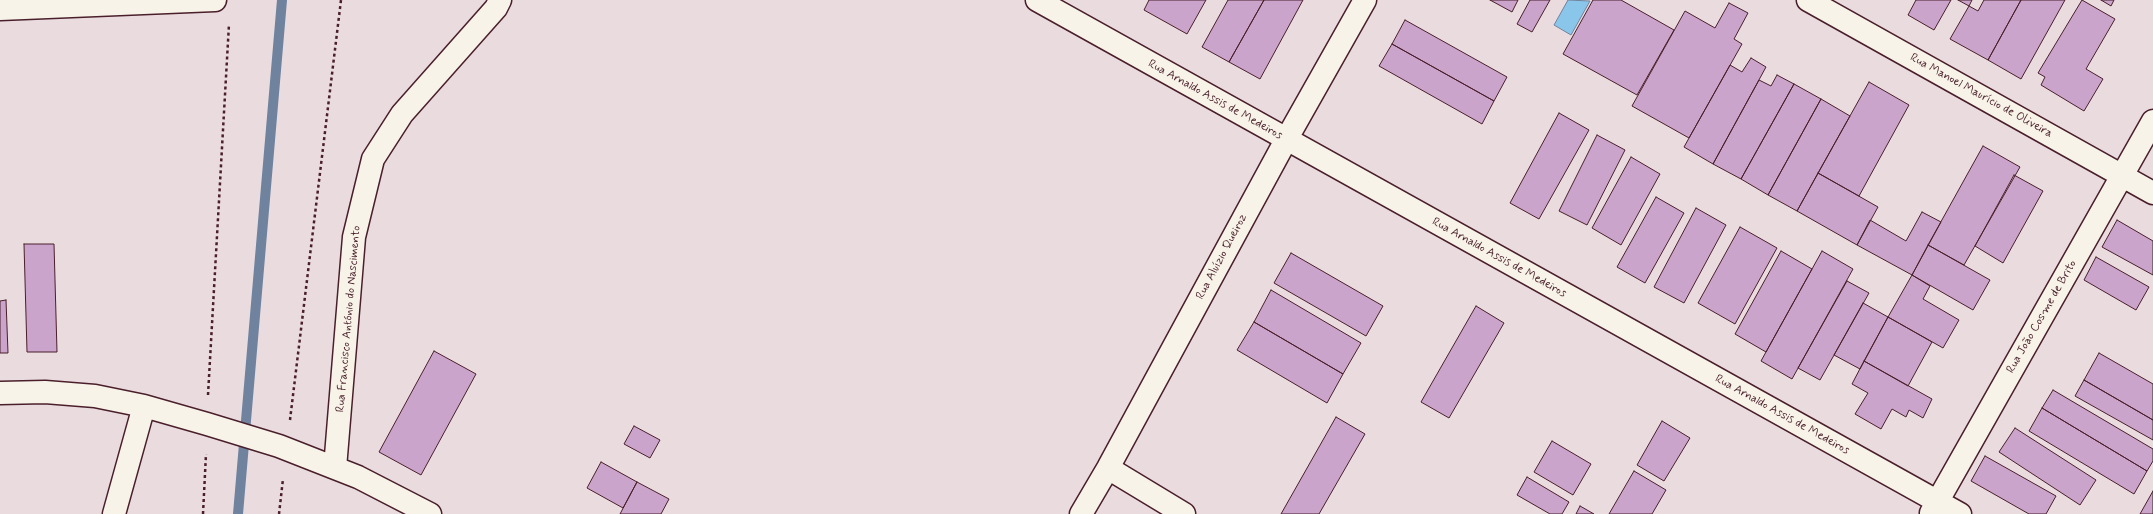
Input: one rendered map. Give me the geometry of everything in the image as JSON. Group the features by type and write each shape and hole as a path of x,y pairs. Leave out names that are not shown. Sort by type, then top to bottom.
{"street":[{"path":"0,9 215,0"},
{"name":"Rua Francisco António do Nascimento","path":"335,468 354,237 373,159 402,114 496,8 500,0"},
{"name":"Rua Arnaldo Assis de Medeiros","path":"1038,0 1934,508 1960,514"},
{"name":"Rua Aluízio Queiroz","path":"1081,514 1108,468 1286,140 1366,0"},
{"name":"Rua Manoel Maurício de Oliveira","path":"1808,0 2153,193"},
{"name":"Rua João Cosme de Brito","path":"1934,508 2153,121"},
{"path":"0,393 45,392 95,396 144,406 283,447 358,477 430,514"},
{"path":"114,514 144,406"},
{"path":"1108,468 1184,514"}],"path":[{"path":"279,514 283,447 340,0"},
{"path":"204,514 211,425 230,16"}],"water":[{"path":"1568,0 1590,1 1571,35 1554,25"}],"building":[{"path":"1149,0 1206,0 1187,34 1144,10"},
{"path":"1228,0 1264,0 1229,62 1202,47"},
{"path":"1264,0 1303,0 1260,79 1229,62"},
{"path":"1490,0 1518,0 1512,12"},
{"path":"1530,0 1550,0 1532,32 1517,24"},
{"path":"1593,0 1621,0 1674,30 1637,95 1563,54"},
{"path":"1916,0 1951,0 1934,30 1908,15"},
{"path":"1958,0 1972,0 1969,6"},
{"path":"1984,0 2021,0 1988,60 1950,39 1969,6 1978,11"},
{"path":"2021,0 2065,0 2021,79 1988,60"},
{"path":"2082,0 2115,19 2086,69 2103,79 2084,111 2041,85 2045,77 2038,73"},
{"path":"2101,0 2114,0 2111,6"},
{"path":"1729,3 1748,13 1734,39 1742,44 1689,138 1632,106 1685,11 1715,28"},
{"path":"1405,20 1507,77 1494,101 1392,44"},
{"path":"1392,44 1494,101 1482,124 1379,66"},
{"path":"1751,58 1766,67 1713,164 1684,147 1730,65 1742,72"},
{"path":"1777,75 1794,84 1741,179 1713,164 1759,80 1771,86"},
{"path":"1869,82 1909,105 1859,196 1818,173"},
{"path":"1794,84 1821,99 1768,195 1741,179"},
{"path":"1821,99 1850,116 1797,211 1768,195"},
{"path":"1559,113 1589,130 1539,219 1510,203"},
{"path":"1597,135 1625,150 1587,225 1559,211"},
{"path":"1983,146 2020,167 1964,265 1928,245"},
{"path":"1631,157 1660,174 1621,245 1592,228"},
{"path":"1818,173 1878,207 1857,245 1797,211"},
{"path":"2014,175 2043,191 2003,263 1975,246"},
{"path":"1656,197 1684,213 1645,283 1617,267"},
{"path":"1696,208 1726,225 1684,303 1654,287"},
{"path":"1922,212 1941,222 1912,275 1857,245 1870,220 1906,241"},
{"path":"2117,220 2153,241 2153,275 2102,247"},
{"path":"1740,227 1777,248 1735,324 1698,303"},
{"path":"24,244 54,244 57,352 27,352"},
{"path":"1928,245 1990,280 1973,310 1912,275"},
{"path":"1781,251 1812,269 1766,352 1735,334"},
{"path":"1822,251 1853,269 1792,379 1761,361"},
{"path":"1291,253 1383,306 1366,336 1274,283"},
{"path":"2096,257 2149,287 2136,310 2084,280"},
{"path":"1912,275 1930,286 1923,299 1959,320 1943,348 1888,317"},
{"path":"1847,281 1869,293 1820,380 1798,368"},
{"path":"1271,290 1361,343 1343,374 1254,322"},
{"path":"6,300 8,353 0,353 0,301"},
{"path":"1863,303 1888,317 1860,369 1834,355"},
{"path":"1476,306 1504,323 1449,418 1421,402"},
{"path":"1888,317 1932,342 1908,386 1864,361"},
{"path":"1254,322 1343,374 1327,403 1237,350"},
{"path":"434,351 476,374 421,475 379,452"},
{"path":"2099,353 2153,384 2153,420 2084,380"},
{"path":"1864,361 1932,399 1923,418 1909,410 1906,417 1892,409 1881,429 1855,414 1868,393 1852,384"},
{"path":"2084,380 2153,420 2153,440 2075,396"},
{"path":"2053,390 2153,449 2153,461 2147,471 2042,408"},
{"path":"2042,408 2147,471 2134,494 2029,431"},
{"path":"1336,417 1365,434 1319,514 1281,514"},
{"path":"1662,421 1690,438 1664,481 1637,465"},
{"path":"634,426 660,440 650,458 624,444"},
{"path":"2015,428 2096,480 2080,505 1999,452"},
{"path":"1552,441 1591,464 1573,495 1534,472"},
{"path":"1985,456 2056,496 2046,514 2029,514 1971,481"},
{"path":"601,462 637,482 623,508 587,488"},
{"path":"1634,471 1666,490 1652,514 1609,514"},
{"path":"1527,477 1569,502 1562,514 1550,514 1517,495"},
{"path":"637,482 669,499 661,514 620,514"},
{"path":"2153,491 2153,514 2140,514"},
{"path":"1580,506 1594,514 1576,514"}],"waterway":[{"path":"238,514 282,0"}]}
